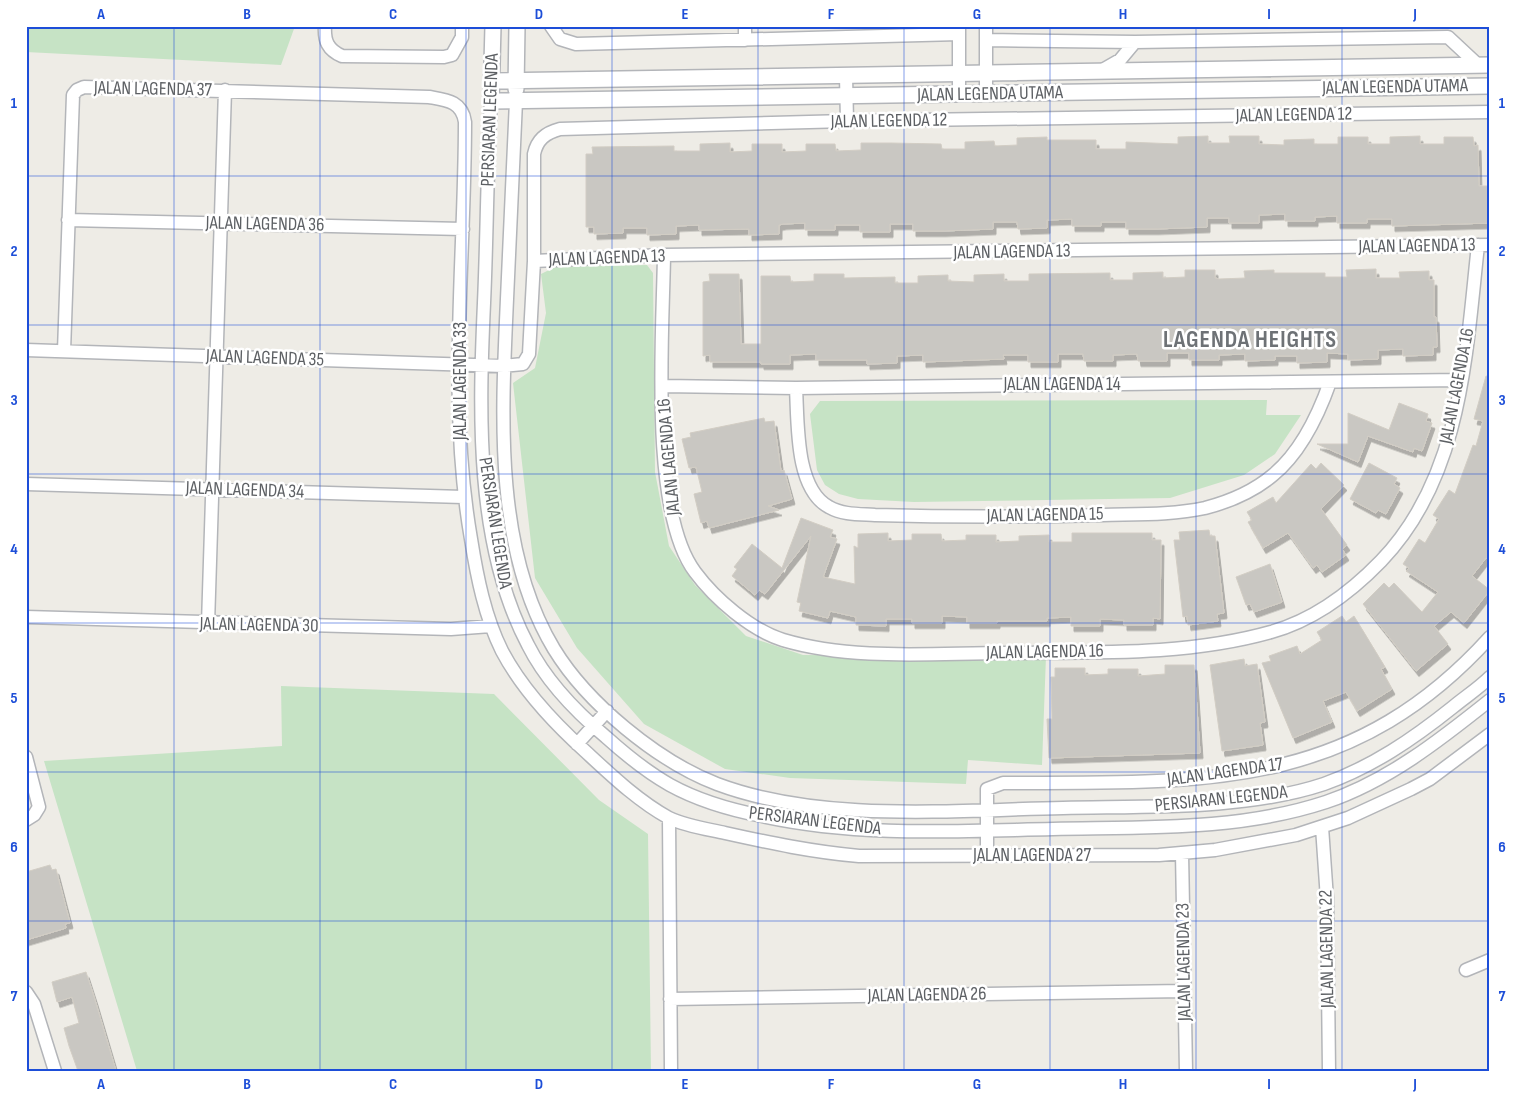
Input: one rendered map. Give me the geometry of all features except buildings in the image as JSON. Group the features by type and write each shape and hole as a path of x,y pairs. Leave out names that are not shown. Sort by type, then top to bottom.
{"street":[{"name":"PERSIARAN LEGENDA","path":"493,26 480,365 481,434 487,498 497,561 514,616 540,667 592,726 636,764 673,787 707,802 785,821 864,831 1168,827 1235,822 1300,809 1330,800 1386,775 1429,747 1490,700"},
{"name":"PERSIARAN LEGENDA","path":"517,26 516,101 502,424 506,484 519,558 530,599 552,646 567,668 607,711 664,757 693,773 741,792 834,809 986,810 1167,806 1231,801 1294,792 1350,773 1405,744 1488,681"},
{"path":"551,26 560,39 576,44 745,40 959,30 959,94"},
{"path":"745,26 745,40"},
{"path":"986,26 986,94"},
{"path":"324,32 330,50 342,56 396,58 444,57 456,50 462,32"},
{"path":"987,40 1135,42 1448,37 1484,65"},
{"path":"1099,72 1120,60 1135,42"},
{"name":"JALAN LEGENDA UTAMA","path":"492,81 1484,65"},
{"path":"846,76 846,121"},
{"name":"JALAN LEGENDA UTAMA","path":"491,101 1490,86"},
{"name":"JALAN LAGENDA 37","path":"64,351 73,95 77,90 84,87 429,97 448,100 459,107"},
{"path":"208,624 225,90"},
{"name":"JALAN LAGENDA 33","path":"459,107 465,122 460,450 463,497 475,563 491,626 503,652 531,695 577,744"},
{"name":"JALAN LEGENDA 12","path":"504,366 523,364 529,354 534,261 534,154 538,142 552,131 846,121 1490,112"},
{"name":"JALAN LAGENDA 36","path":"68,220 463,229"},
{"name":"JALAN LAGENDA 13","path":"534,261 664,255 1484,245"},
{"name":"JALAN LAGENDA 16","path":"664,255 663,430 668,488 683,552 695,572 745,621 764,632 782,640 834,649 901,654 1179,648 1244,639 1297,623 1320,611 1361,581 1397,544 1427,494 1442,461 1456,411 1484,245"},
{"name":"JALAN LAGENDA 35","path":"26,350 504,366"},
{"name":"JALAN LAGENDA 14","path":"662,386 796,388 1461,380"},
{"name":"JALAN LAGENDA 15","path":"796,388 800,441 808,484 818,500 830,508 848,513 875,515 1060,516 1185,511 1207,507 1243,494 1274,475 1290,457 1310,429 1330,382"},
{"name":"JALAN LAGENDA 34","path":"26,484 463,497"},
{"name":"JALAN LAGENDA 30","path":"26,617 208,624 451,629 491,626"},
{"name":"JALAN LAGENDA 17","path":"987,856 987,789 1003,783 1194,780 1252,772 1323,754 1382,727 1415,706 1467,662 1490,637"},
{"path":"577,744 607,711"},
{"name":"JALAN LAGENDA 27","path":"577,744 625,787 669,818 690,825 774,844 833,854 987,856 1182,854 1287,837 1348,818 1430,779 1490,734"},
{"path":"26,757 39,807 34,816 26,820"},
{"path":"669,818 671,1071"},
{"name":"JALAN LAGENDA 22","path":"1322,827 1327,898 1329,1071"},
{"name":"JALAN LAGENDA 23","path":"1182,854 1186,1071"},
{"path":"1466,970 1490,960"},
{"path":"26,992 34,1004 55,1071"},
{"name":"JALAN LAGENDA 26","path":"670,999 1184,992"}],"green space":[{"path":"26,26 295,26 281,65 26,52"},
{"path":"647,265 653,273 655,472 669,546 695,585 746,636 803,655 1046,656 1042,765 968,760 966,784 790,778 725,769 644,724 577,648 535,578 513,383 535,368 546,313 541,274 555,267"},
{"path":"1267,400 1266,415 1301,415 1275,454 1244,475 1170,498 914,502 858,499 839,494 825,485 817,470 810,414 820,401"},
{"path":"281,686 494,694 599,800 648,834 651,1071 137,1071 44,761 282,746"}],"district":[{"name":"LAGENDA HEIGHTS","path":"1250,339"}]}
